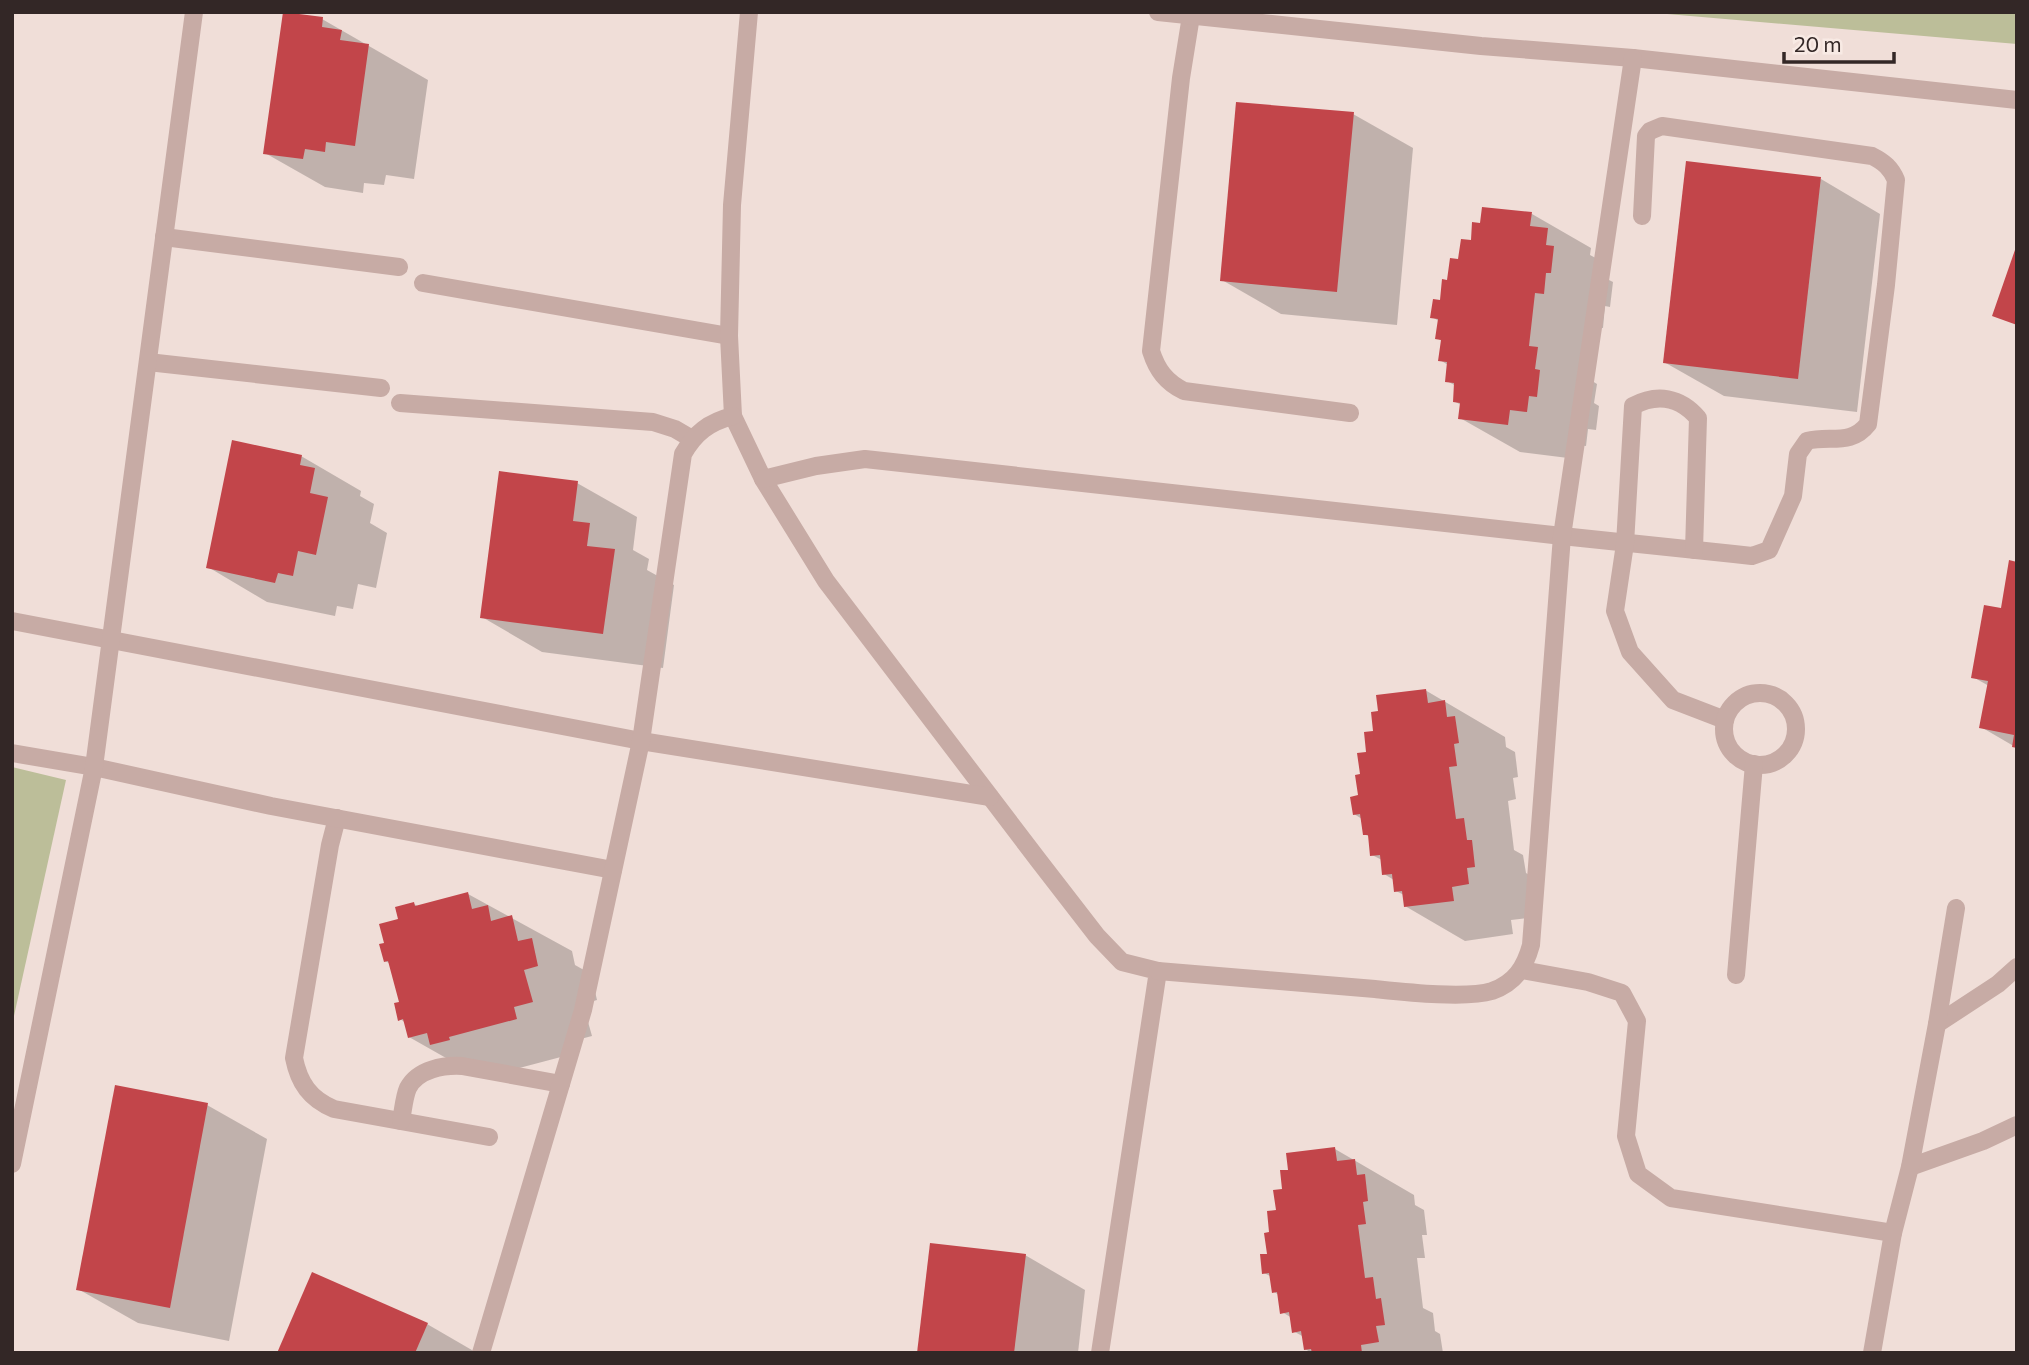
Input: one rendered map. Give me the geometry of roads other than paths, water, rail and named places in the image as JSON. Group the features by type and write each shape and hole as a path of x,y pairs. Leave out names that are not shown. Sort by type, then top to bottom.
{"street":[{"path":"12,1164 94,768 194,12"},
{"path":"749,12 732,205 729,336 733,416 763,479 826,581 1097,936 1122,962 1158,971 1418,993 1479,994 1493,991 1522,970 1531,945 1562,536 1633,58"},
{"path":"1158,12 1481,46 1633,58 2017,100"},
{"path":"1191,16 1181,78 1151,351 1154,361 1166,379 1184,391 1350,413"},
{"path":"763,479 816,466 865,459 1752,556 1769,550 1793,496 1798,454 1807,441 1822,437 1845,440 1861,432 1868,424 1896,180 1892,170 1872,156 1662,127 1650,131 1646,136 1642,216"},
{"path":"164,237 399,267"},
{"path":"423,283 729,336"},
{"path":"148,362 381,388"},
{"path":"1694,550 1698,418 1689,408 1677,401 1653,398 1633,406 1625,544 1615,611 1630,652 1673,701 1725,720"},
{"path":"400,402 653,422 675,429 692,439"},
{"path":"481,1353 583,1010 641,741 683,454 692,439 704,427 733,416"},
{"path":"12,621 641,741 990,797"},
{"path":"1756,693 1771,694 1783,702 1792,713 1796,727 1794,740 1788,751 1779,759 1768,764 1754,764 1740,759 1729,748 1724,735 1725,720 1731,706 1742,697 1756,693"},
{"path":"12,753 271,806 613,870"},
{"path":"1736,975 1754,764"},
{"path":"337,818 330,845 294,1058 297,1074 304,1088 322,1104 334,1109 489,1137"},
{"path":"1872,1353 1893,1233 1910,1167 1937,1024 1956,908"},
{"path":"1937,1024 1998,984 2017,967"},
{"path":"1522,970 1588,982 1622,993 1637,1021 1626,1136 1638,1174 1671,1198 1893,1233"},
{"path":"1100,1353 1158,971"},
{"path":"401,1121 408,1088 430,1070 446,1065 561,1084"},
{"path":"1910,1167 1983,1141 2017,1125"}]}
